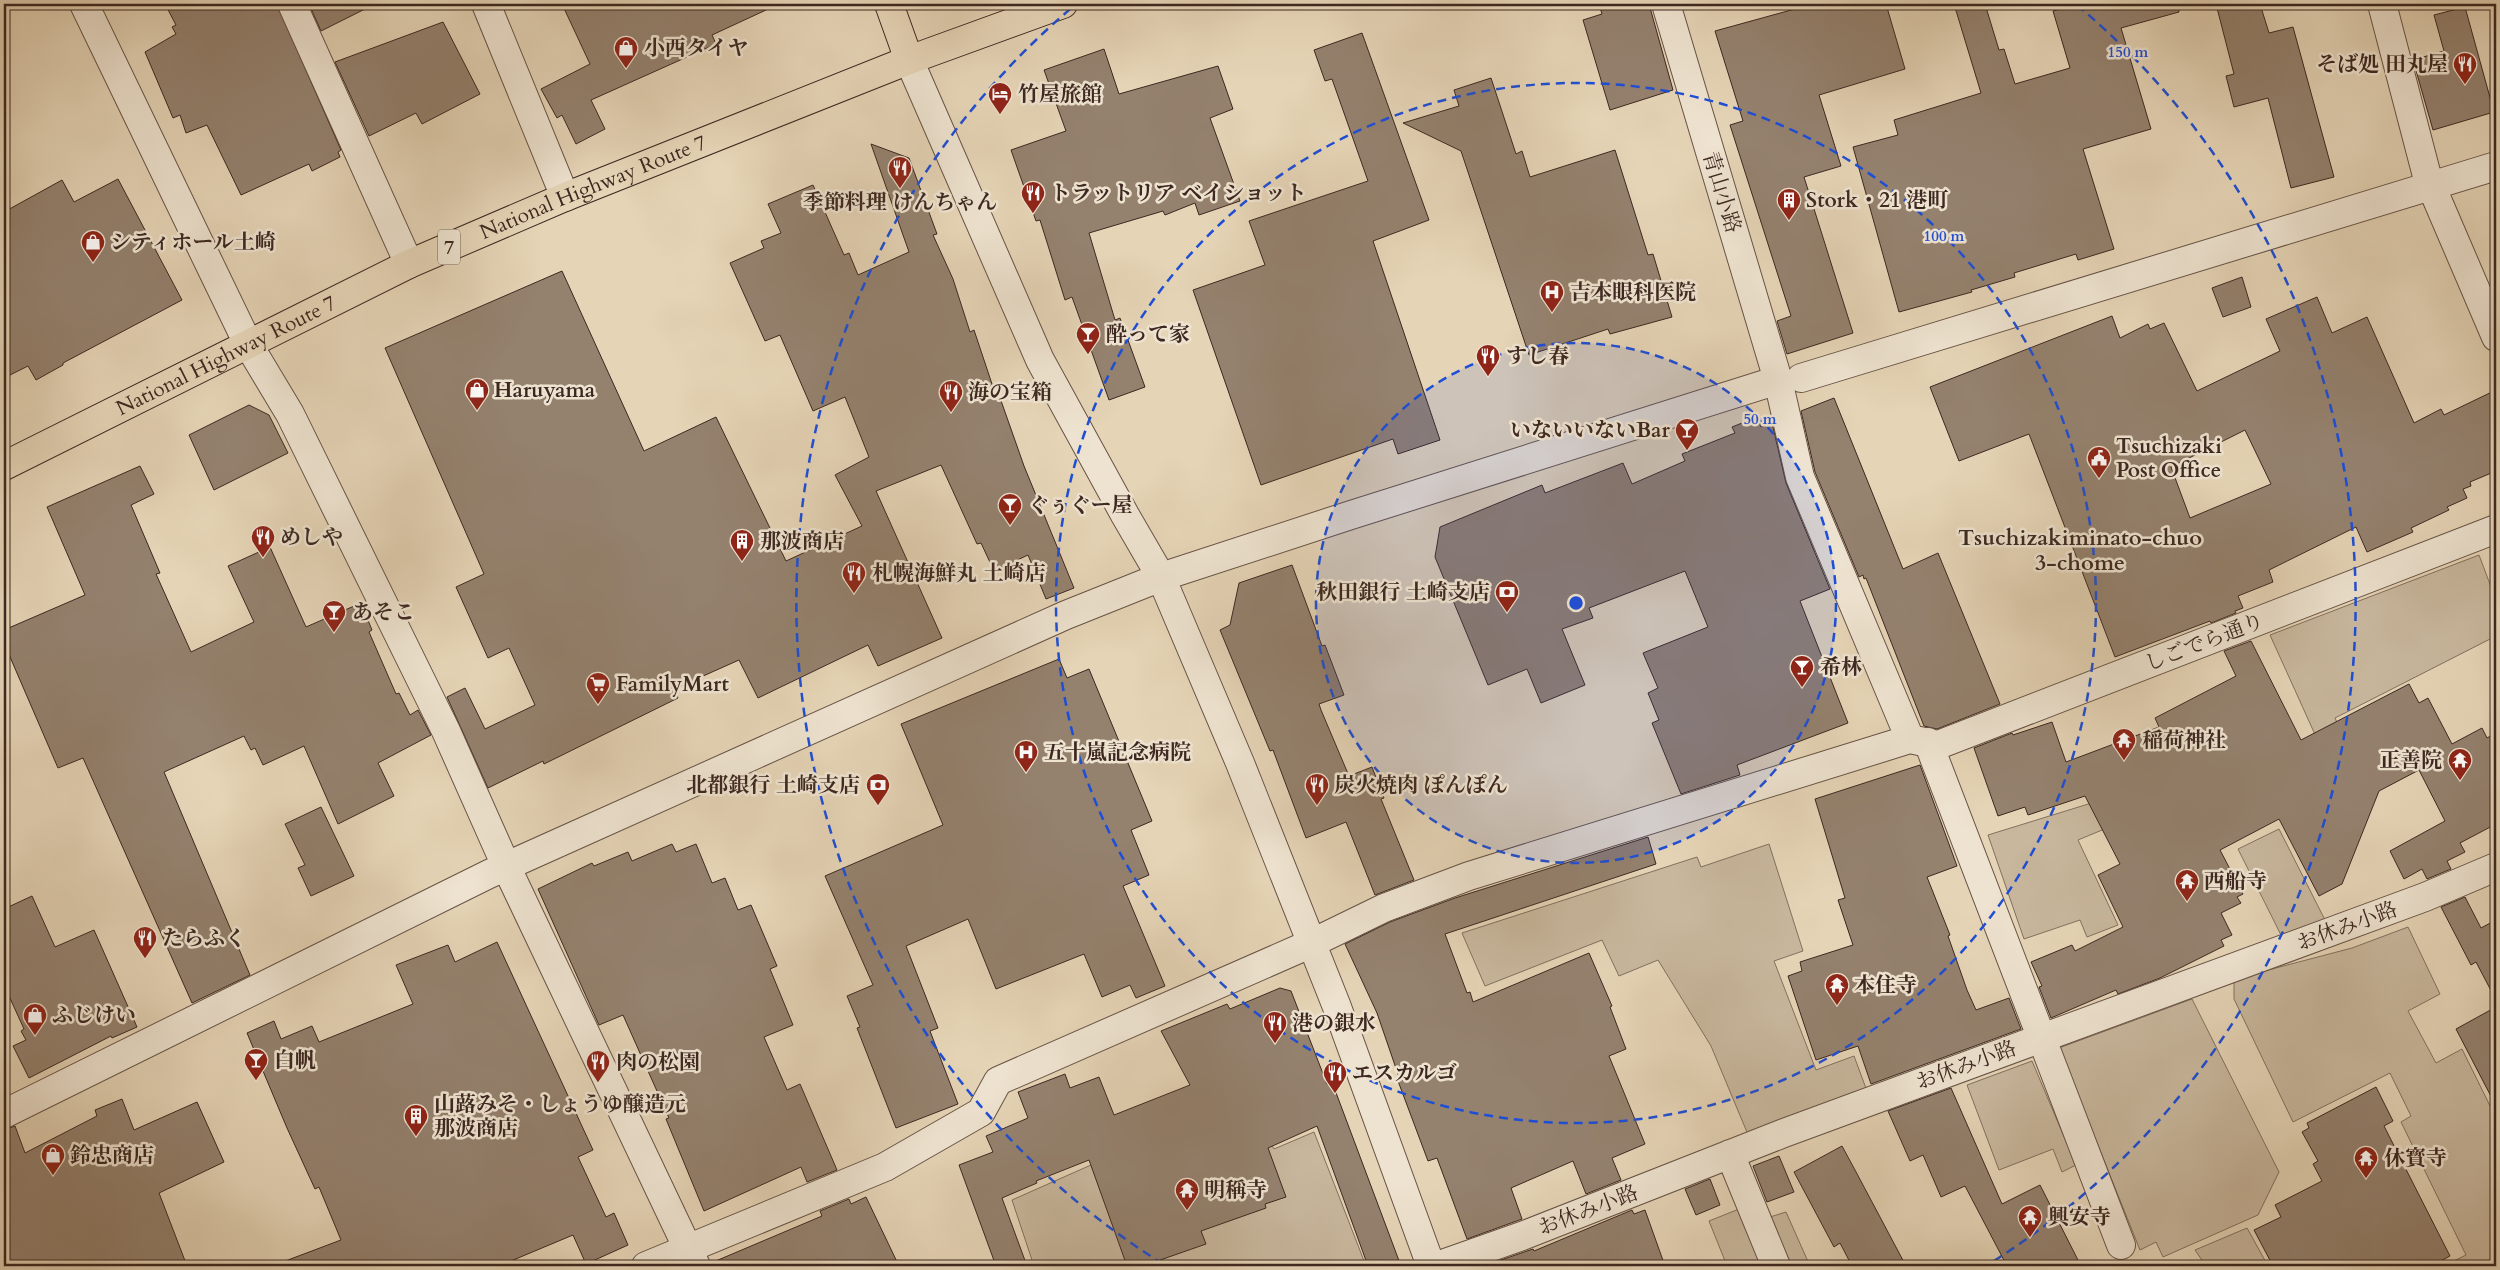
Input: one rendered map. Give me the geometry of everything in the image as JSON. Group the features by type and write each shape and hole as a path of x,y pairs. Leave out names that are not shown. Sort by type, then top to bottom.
{"main road":[{"path":"889,4 909,60"},
{"name":"National Highway Route 7","path":"4,466 408,264 565,197 909,60 1063,4"}],"street":[{"path":"84,4 248,344 298,432 446,731 506,866 692,1258"},
{"path":"292,4 408,264"},
{"path":"486,4 565,197"},
{"name":"青山小路","path":"1666,4 1789,379 1800,477 1919,741 2042,1037 2121,1245"},
{"path":"2382,4 2431,186 2496,337"},
{"path":"909,60 1040,360 1161,577 1240,763 1310,944 1337,1007 1432,1266"},
{"path":"4,1114 506,866 1066,615 1161,577 1351,515 1789,379 2496,166"},
{"name":"しごでら通り","path":"646,1266 692,1258 885,1167 981,1112 998,1081 1310,944 1384,908 1469,876 1919,741 1938,744 2496,529"},
{"name":"お休み小路","path":"1437,1266 1522,1236 1730,1154 2042,1037 2426,897 2496,866"},
{"path":"1730,1154 1776,1266"}],"shaded area":[{"path":"2479,555 2496,600 2496,636 2335,718 2356,764 2341,792 2270,635"},
{"path":"2166,780 2172,801 2078,840 2118,925 2087,937 2080,920 2024,939 1988,835"},
{"path":"2279,829 2325,920 2284,941 2238,849"},
{"path":"1769,844 1803,951 1774,961 1816,1070 1854,1056 1867,1091 1749,1137 1711,1046 1658,960 1619,976 1602,940 1485,986 1462,933 1697,857 1701,867"},
{"path":"2408,927 2440,994 2408,1011 2436,1063 2462,1049 2496,1118 2496,1266 2444,1266 2466,1255 2401,1122 2411,1116 2390,1073 2293,1122 2234,999 2234,979 2352,948"},
{"path":"2192,999 2279,1172 2258,1215 2163,1257 2156,1242 2140,1250 2059,1048"},
{"path":"2032,1061 2076,1165 2062,1172 2053,1149 1999,1170 1967,1085"},
{"path":"1254,1113 1274,1149 1314,1132 1366,1266 1034,1266 1012,1200 1118,1153"},
{"path":"1739,1209 1762,1266 1727,1266 1709,1221"},
{"path":"1786,1212 1810,1266 1791,1266 1770,1217"},
{"path":"2247,1228 2268,1266 2206,1266 2195,1250"}],"building":[{"path":"165,4 277,4 341,150 338,152 340,157 312,171 309,164 241,195 207,125 186,133 180,115 173,118 145,52 176,34 172,27 176,25"},
{"path":"309,4 375,4 321,31"},
{"name":"小西タイヤ","path":"562,4 779,4 712,35 716,44 591,100 605,129 576,144 562,115 557,118 541,89 590,64"},
{"path":"1599,4 1649,4 1673,90 1610,110 1583,20 1602,14"},
{"path":"1813,4 1886,4 1905,69 1819,95 1841,166 1804,177 1853,333 1787,354 1777,321 1791,316 1730,125 1743,121 1715,31"},
{"path":"1954,4 1985,4 1999,50 2004,49 2015,84 2070,68 2053,11 2060,9 2058,4 2178,4 2179,12 2121,28 2151,129 2083,149 2114,249 2078,260 2076,254 2014,273 2015,277 1971,290 1972,292 1899,312 1853,147 1898,135 1894,120 1981,93"},
{"path":"2216,4 2260,4 2269,33 2293,27 2334,177 2291,188 2268,98 2234,107 2226,76 2234,74"},
{"path":"2465,7 2494,112 2433,130 2413,60 2444,51 2434,15"},
{"path":"443,22 480,94 422,124 416,113 369,136 335,62"},
{"path":"1362,33 1429,220 1373,241 1440,440 1398,454 1393,439 1261,485 1193,290 1265,265 1249,221 1368,181 1332,79 1325,81 1314,50"},
{"path":"1104,49 1119,94 1218,66 1233,109 1210,118 1240,201 1199,215 1195,203 1165,215 1163,211 1089,233 1115,320 1120,318 1145,387 1109,400 1072,297 1065,300 1040,220 1036,221 1011,150 1066,131 1044,70"},
{"path":"1491,78 1516,154 1522,151 1530,177 1615,150 1648,255 1653,254 1672,317 1610,334 1608,329 1529,355 1461,151 1403,123 1459,106 1454,90"},
{"path":"871,144 909,158 937,234 933,235 953,279 970,332 974,330 996,396 999,395 1024,466 1074,588 1046,599 1028,555 994,571 981,543 977,544 941,465 876,491 942,638 878,666 868,645 758,698 739,660 674,689 678,698 544,764 543,761 488,788 447,697 465,688 485,729 535,705 509,648 488,658 456,587 484,574 385,348 562,271 644,451 716,417 786,561 862,526 835,475 869,457 845,397 813,411 780,335 765,341 730,263 764,248 761,241 781,233 768,204 813,185 844,255 849,253 858,275 909,252"},
{"name":"シティホール土崎","path":"118,179 182,300 63,363 63,365 36,380 28,366 4,378 4,212 62,180 74,202"},
{"path":"2242,277 2251,307 2223,317 2212,288"},
{"path":"2317,297 2332,333 2367,317 2414,423 2441,409 2444,415 2496,390 2496,471 2470,482 2471,486 2463,489 2467,498 2447,507 2449,510 2411,528 2413,532 2367,552 2356,527 2269,570 2273,582 2238,596 2243,608 2235,611 2236,613 2115,657 2029,434 1959,461 1930,387 2112,316 2120,338 2148,324 2150,329 2164,323 2197,391 2280,351 2266,319","holes":["2245,430 2271,484 2190,518 2171,467"]},
{"path":"1834,398 1903,569 1938,553 2000,704 1937,729 1924,726 1866,578 1864,579 1863,575 1859,577 1815,472 1801,411"},
{"path":"249,405 269,415 288,453 214,490 189,435"},
{"path":"1757,417 1761,427 1772,423 1786,483 1830,589 1800,601 1848,723 1737,765 1740,775 1681,794 1652,723 1659,720 1648,693 1658,688 1643,653 1708,627 1685,571 1589,608 1593,618 1562,629 1585,685 1541,703 1527,669 1488,685 1435,557 1440,527 1542,485 1545,493 1623,463 1632,484 1685,461 1682,454 1735,433 1732,427"},
{"path":"140,466 154,494 131,505 160,573 156,574 191,652 254,622 228,566 270,547 306,627 361,603 372,630 369,632 396,694 399,693 410,715 418,710 431,735 378,763 394,796 338,824 304,746 263,765 255,748 251,750 244,736 164,772 250,975 192,1003 83,758 58,768 4,643 4,630 85,595 47,507"},
{"path":"1292,565 1322,646 1325,645 1344,695 1319,704 1321,710 1349,776 1372,767 1384,798 1381,799 1414,880 1375,895 1346,822 1306,838 1273,750 1270,751 1220,630 1230,625 1239,583"},
{"path":"2251,641 2301,740 2409,684 2419,703 2428,698 2452,744 2482,728 2487,738 2496,733 2496,824 2460,843 2465,852 2447,861 2451,869 2427,879 2422,869 2404,879 2390,851 2445,821 2419,770 2379,791 2342,884 2319,896 2279,819 2220,850 2243,894 2237,897 2241,903 2221,913 2232,935 2221,940 2224,946 2160,978 2118,994 2116,990 2051,1018 2039,987 2042,986 2031,962 2072,945 2075,951 2123,927 2098,875 2120,864 2085,796 2028,815 2025,807 1998,816 1974,748 2012,733 2013,735 2052,722 2066,762 2159,727 2155,718 2236,676 2224,651"},
{"path":"1059,659 1067,678 1089,669 1152,821 1131,830 1149,875 1123,886 1165,986 1136,998 1130,985 1102,997 1084,954 996,989 968,919 906,946 938,1028 930,1031 958,1104 896,1128 857,1028 860,1027 847,996 873,985 825,876 943,825 901,724"},
{"path":"1920,765 1957,866 1927,877 1950,935 1948,936 1967,990 1976,1010 2009,998 2021,1029 1871,1084 1858,1046 1816,1060 1788,976 1802,971 1800,962 1853,945 1838,900 1845,898 1815,799"},
{"path":"321,807 354,876 311,896 298,868 305,865 285,824"},
{"path":"1648,837 1656,864 1445,934 1467,993 1470,992 1473,1002 1589,953 1612,1006 1610,1007 1626,1049 1609,1056 1645,1144 1612,1158 1621,1180 1586,1194 1573,1161 1511,1188 1522,1219 1467,1239 1437,1158 1428,1161 1398,1081 1400,1080 1377,1013 1345,944 1390,922 1455,898"},
{"path":"672,844 676,852 696,844 712,883 725,878 738,910 751,905 777,966 770,969 793,1025 764,1037 787,1090 800,1084 837,1170 807,1182 801,1167 704,1211 666,1119 669,1118 623,1015 599,1025 538,889 592,863 594,866 628,852 632,861"},
{"path":"32,896 55,947 94,930 137,1027 112,1038 111,1036 29,1078 13,1046 26,1040 21,1031 24,1029 4,985 4,909"},
{"path":"2465,897 2481,928 2496,920 2496,1000 2476,962 2471,965 2441,907"},
{"path":"497,942 593,1150 578,1157 606,1217 614,1213 628,1245 586,1264 573,1235 499,1266 280,1266 280,1263 341,1240 319,1187 315,1189 287,1128 247,1033 274,1021 281,1039 312,1026 319,1042 413,1004 396,965 448,945 455,962"},
{"path":"1280,988 1291,991 1327,1084 1332,1082 1401,1266 1368,1266 1317,1126 1268,1148 1286,1197 1265,1204 1266,1208 1201,1231 1206,1244 1143,1266 1127,1266 1089,1160 1036,1181 1037,1183 1002,1198 1027,1266 996,1266 959,1165 993,1152 986,1136 1028,1118 1018,1092 1065,1074 1070,1088 1099,1077 1114,1115 1190,1085 1161,1031 1227,1004 1230,1009"},
{"path":"2496,1007 2496,1106 2456,1029"},
{"name":"休寳寺","path":"2376,1087 2393,1121 2384,1126 2450,1256 2431,1266 2273,1266 2254,1230 2281,1217 2275,1205 2322,1181 2313,1164 2318,1161 2302,1132 2309,1128 2307,1123"},
{"path":"1951,1088 2002,1204 2040,1185 2081,1266 2007,1266 1965,1186 1941,1197 1923,1155 1910,1161 1888,1111"},
{"path":"122,1099 134,1130 197,1102 224,1162 159,1193 187,1266 8,1266 4,1255 4,1130 15,1126 25,1153 97,1116 95,1110"},
{"path":"1842,1146 1906,1266 1852,1266 1840,1243 1834,1247 1794,1172"},
{"path":"1779,1156 1794,1192 1767,1202 1753,1166"},
{"path":"1710,1179 1720,1205 1696,1215 1685,1189"},
{"path":"866,1197 899,1266 711,1266 711,1263 822,1216 820,1211 849,1199 851,1204"},
{"path":"1632,1210 1634,1214 1645,1210 1665,1266 1500,1266 1498,1261 1533,1249 1534,1251"}],"place":[{"name":"小西タイヤ","path":"626,69"},
{"name":"そば処 田丸屋","path":"2465,85"},
{"name":"竹屋旅館","path":"1000,115"},
{"name":"季節料理 けんちゃん","path":"900,189"},
{"name":"トラットリア ベイショット","path":"1033,214"},
{"name":"Stork・21 港町","path":"1789,221"},
{"name":"シティホール土崎","path":"93,263"},
{"name":"吉本眼科医院","path":"1552,313"},
{"name":"酔って家","path":"1088,355"},
{"name":"すし春","path":"1488,377"},
{"name":"Haruyama","path":"477,411"},
{"name":"海の宝箱","path":"951,413"},
{"name":"いないいないBar","path":"1687,451"},
{"name":"Tsuchizaki Post Office","path":"2099,479"},
{"name":"ぐぅぐー屋","path":"1010,526"},
{"name":"めしや","path":"263,558"},
{"name":"那波商店","path":"742,562"},
{"name":"札幌海鮮丸 土崎店","path":"854,594"},
{"name":"秋田銀行 土崎支店","path":"1507,613"},
{"name":"あそこ","path":"334,633"},
{"name":"希林","path":"1802,688"},
{"name":"FamilyMart","path":"598,705"},
{"name":"稲荷神社","path":"2124,761"},
{"name":"五十嵐記念病院","path":"1026,773"},
{"name":"正善院","path":"2460,781"},
{"name":"北都銀行 土崎支店","path":"878,806"},
{"name":"炭火焼肉 ぽんぽん","path":"1317,806"},
{"name":"西船寺","path":"2187,902"},
{"name":"たらふく","path":"145,959"},
{"name":"本住寺","path":"1837,1006"},
{"name":"ふじけい","path":"35,1036"},
{"name":"港の銀水","path":"1275,1044"},
{"name":"白帆","path":"256,1081"},
{"name":"肉の松園","path":"598,1083"},
{"name":"エスカルゴ","path":"1335,1094"},
{"name":"山蕗みそ・しょうゆ醸造元 那波商店","path":"416,1137"},
{"name":"鈴忠商店","path":"53,1176"},
{"name":"休寳寺","path":"2366,1179"},
{"name":"明稱寺","path":"1187,1211"},
{"name":"興安寺","path":"2030,1238"}],"district":[{"name":"Tsuchizakiminato-chuo 3-chome","path":"2080,550"}]}
